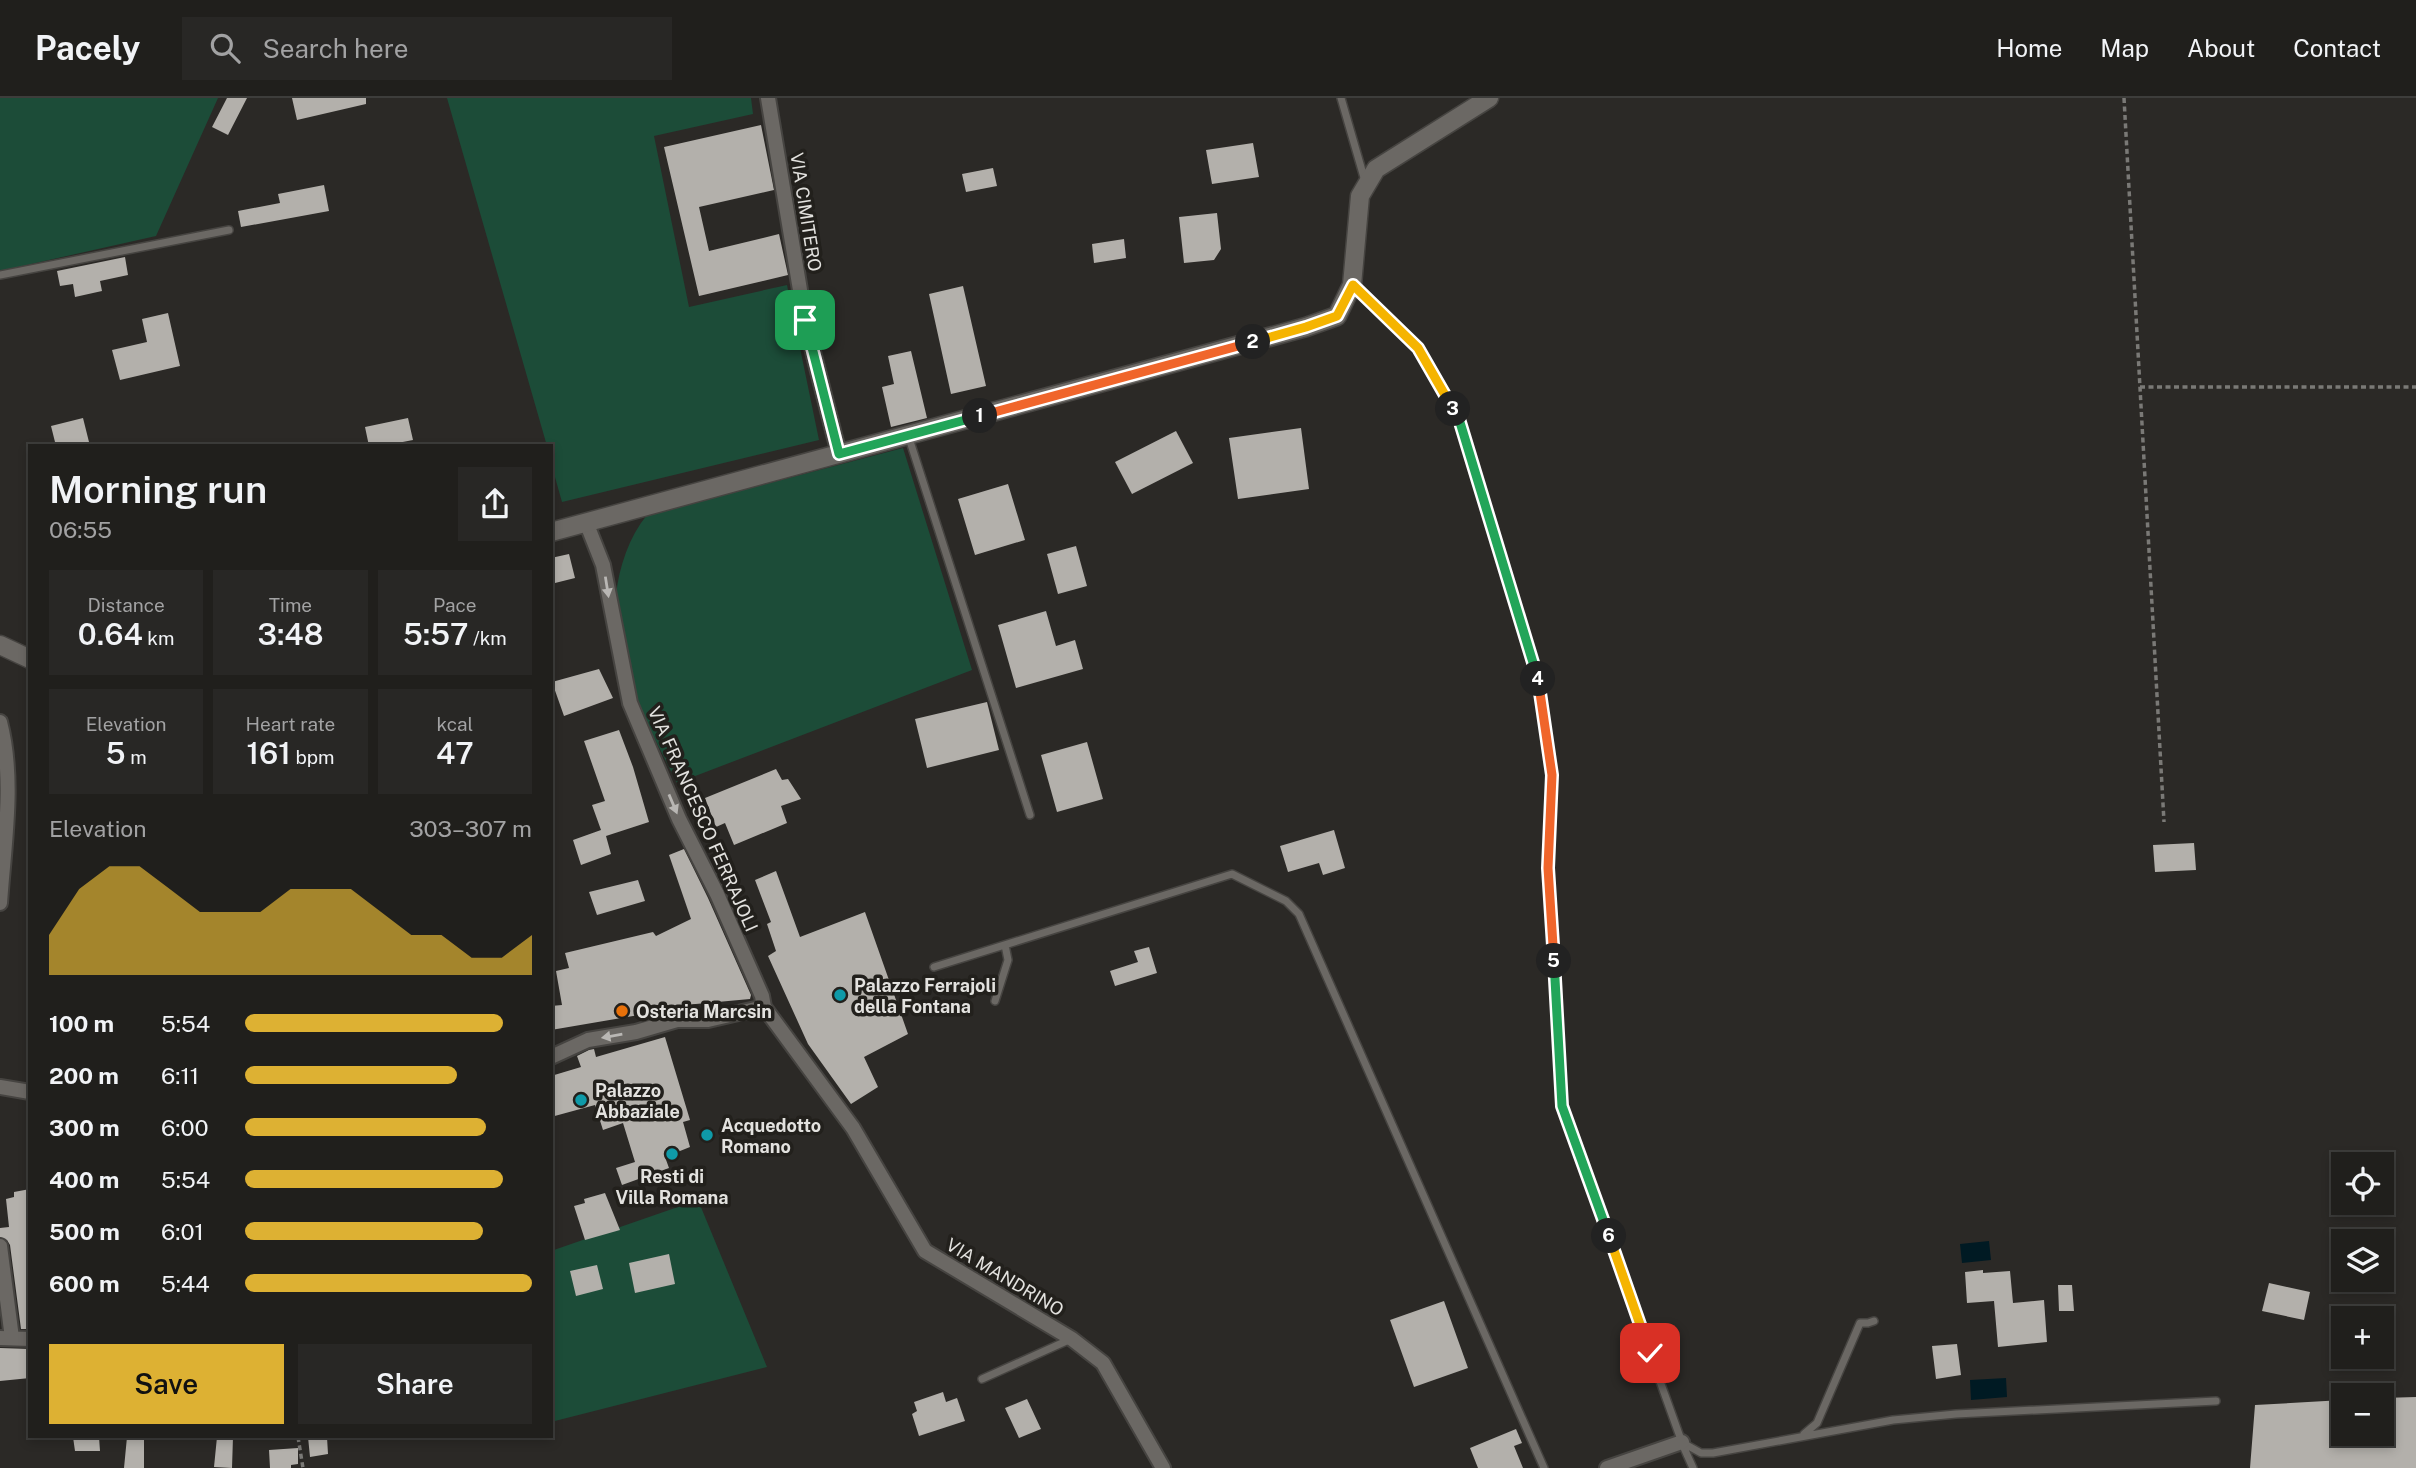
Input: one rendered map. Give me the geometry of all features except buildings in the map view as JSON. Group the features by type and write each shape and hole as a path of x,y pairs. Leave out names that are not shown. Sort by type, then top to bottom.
{"street":[{"name":"VIA CIMITERO","path":"768,98 805,320 839,454"},
{"path":"553,531 1306,327 1337,316 1353,285 1360,196 1376,169 1489,98"},
{"name":"VIA FRANCESCO FERRAJOLI","path":"586,523 603,565 630,704 679,819 757,984 764,1007"},
{"path":"0,645 28,658"},
{"path":"0,722 6,746 7,806 0,903"},
{"path":"553,1056 588,1040 636,1032 677,1020 708,1020 764,1007"},
{"name":"VIA MANDRINO","path":"764,1007 853,1128 925,1251 1072,1339 1103,1363 1163,1468"},
{"path":"0,1087 28,1092"},
{"path":"0,1246 6,1338 28,1339"},
{"path":"1607,1468 1682,1442"}],"lane":[{"path":"1341,98 1366,185"},
{"path":"0,275 229,230"},
{"path":"1353,285 1418,348 1459,419 1541,688 1552,775 1548,868 1562,1106 1693,1468"},
{"path":"908,435 1030,815"},
{"path":"934,967 1232,874 1286,901 1299,914 1544,1468"},
{"path":"995,1001 1008,960 1005,944"},
{"path":"1804,1434 1817,1423 1860,1323 1868,1324 1874,1321"},
{"path":"982,1380 1072,1339"},
{"path":"1682,1442 1701,1453 1713,1453 1804,1434 1893,1420 1956,1414 2216,1401"}],"path":[{"path":"2124,98 2164,822"},
{"path":"2140,387 2416,387"},
{"path":"298,1438 303,1468"}],"green space":[{"path":"0,98 218,98 156,236 0,271"},
{"path":"447,98 751,98 753,114 654,136 689,307 787,285 819,440 562,502 553,470 553,444 546,444"},
{"path":"903,448 972,670 677,783 636,702 616,595 626,553 647,515"},
{"path":"698,1200 767,1367 553,1421 553,1250"}],"water":[{"path":"1989,1241 1991,1260 1962,1263 1960,1244"},
{"path":"2006,1378 2007,1397 1971,1400 1970,1380"}],"place":[{"name":"Palazzo Ferrajoli della Fontana","path":"840,995"},
{"name":"Osteria Marcsin","path":"622,1011"},
{"name":"Palazzo Abbaziale","path":"581,1100"},
{"name":"Acquedotto Romano","path":"707,1135"},
{"name":"Resti di Villa Romana","path":"672,1154"}],"route":[{"path":"805,320 839,454 1306,327 1337,316 1353,285 1418,348 1459,419 1541,688 1552,775 1548,868 1562,1106 1650,1353"}]}
